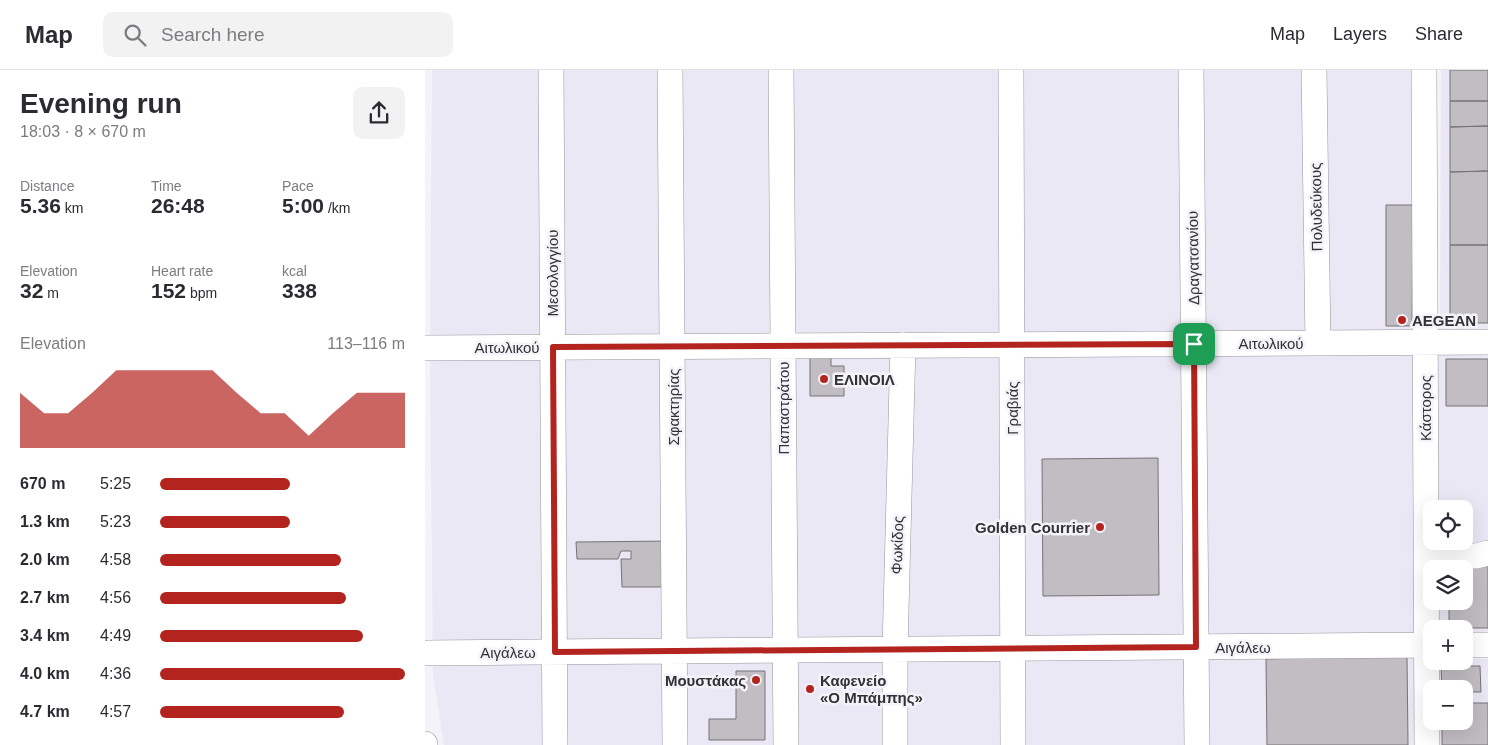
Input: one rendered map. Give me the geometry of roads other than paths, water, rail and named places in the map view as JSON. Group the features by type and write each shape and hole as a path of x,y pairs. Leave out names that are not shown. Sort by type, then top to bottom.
{"street":[{"name":"Μεσολογγίου","path":"551,70 555,745"},
{"name":"Σφακτηρίας","path":"670,70 675,745"},
{"name":"Παπαστράτου","path":"781,70 786,745"},
{"name":"Γραβιάς","path":"1011,70 1013,745"},
{"name":"Δραγατσανίου","path":"1191,70 1197,745"},
{"name":"Πολυδεύκους","path":"1314,70 1318,343"},
{"name":"Κάστορος","path":"1424,70 1426,557 1428,620"},
{"name":"Αιτωλικού","path":"425,348 1488,342"},
{"name":"Φωκίδος","path":"895,745 895,649 903,345"},
{"path":"1426,557 1476,556 1488,553"},
{"path":"1473,645 1488,645"},
{"name":"Αιγάλεω","path":"425,653 1423,646"},
{"name":"Κάστορος","path":"1427,745 1429,670"}],"place":[{"name":"AEGEAN","path":"1402,320"},
{"name":"ΕΛΙΝΟΙΛ","path":"824,379"},
{"name":"Golden Courrier","path":"1100,527"},
{"name":"Μουστάκας","path":"756,680"},
{"name":"Καφενείο «Ο Μπάμπης»","path":"810,689"}]}
